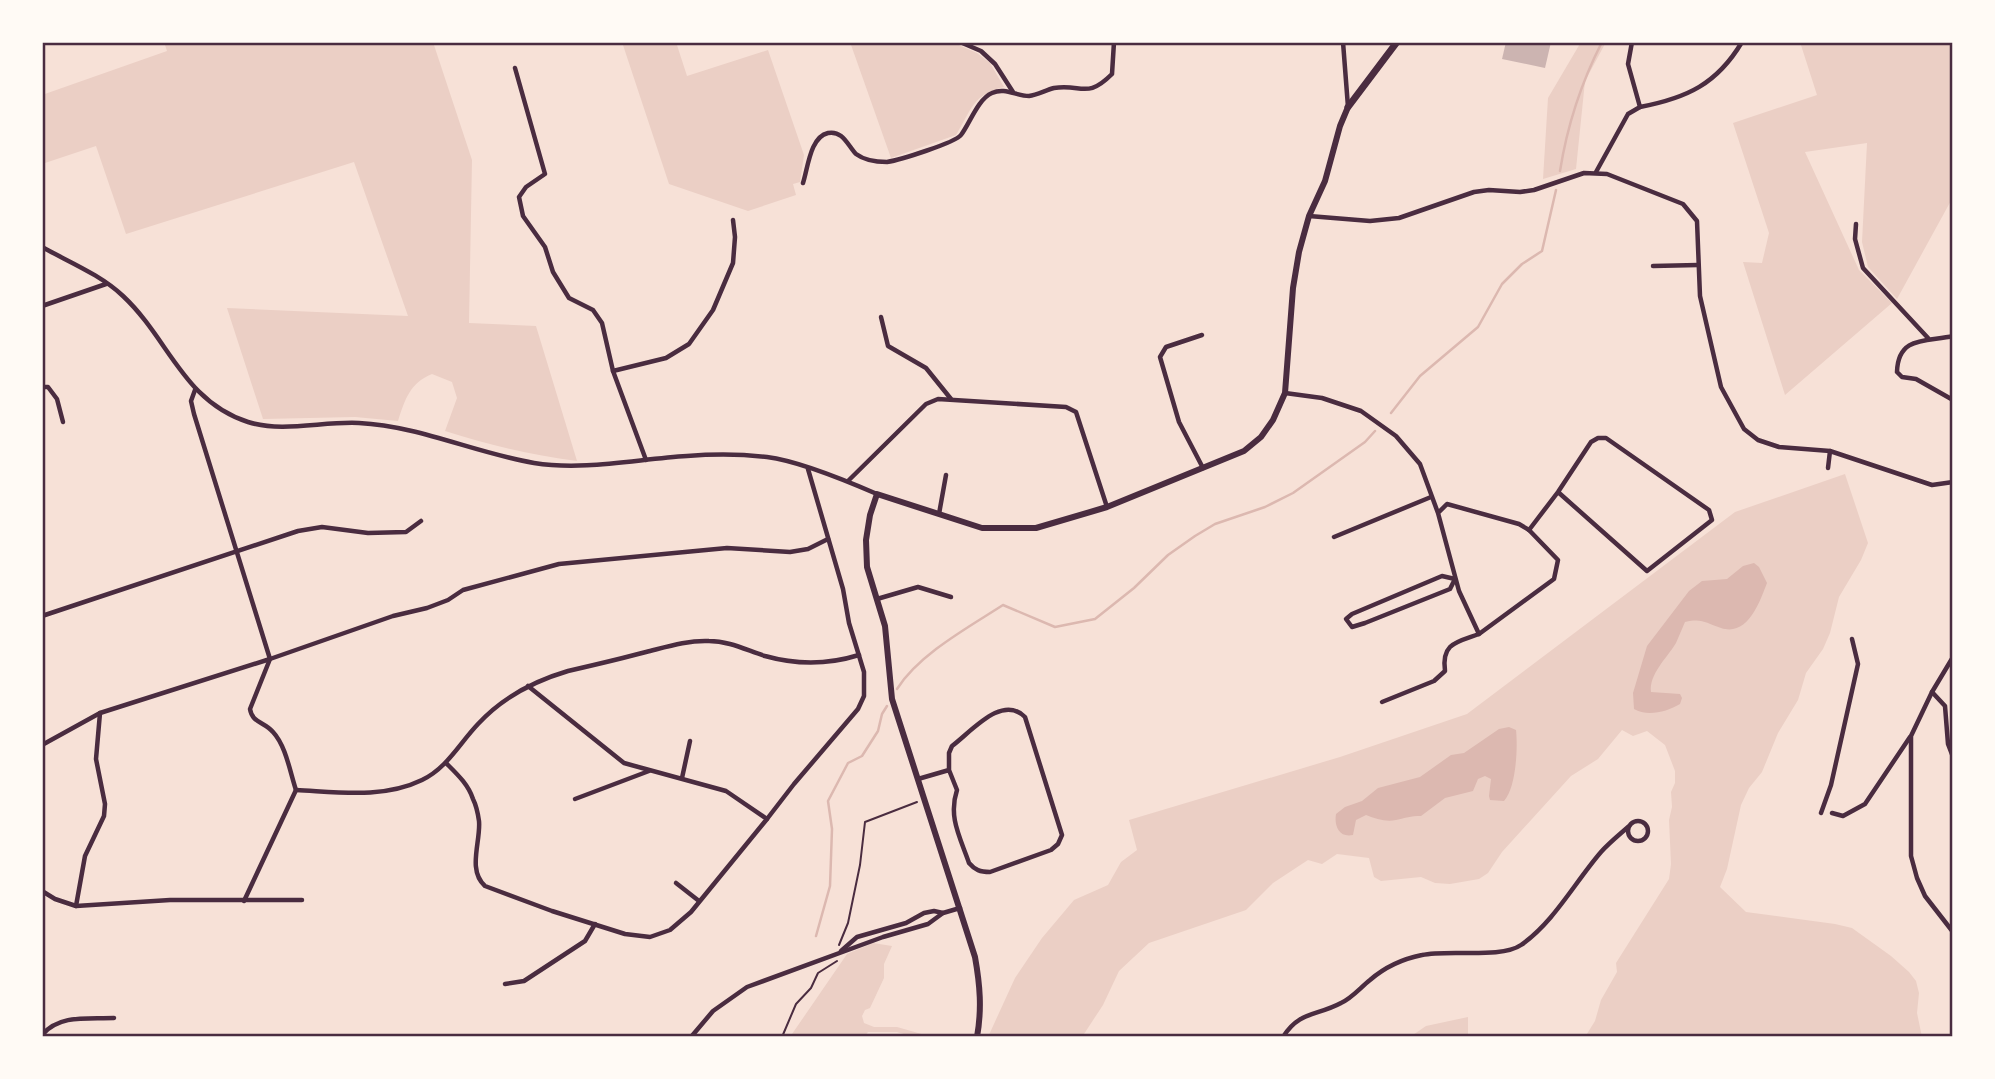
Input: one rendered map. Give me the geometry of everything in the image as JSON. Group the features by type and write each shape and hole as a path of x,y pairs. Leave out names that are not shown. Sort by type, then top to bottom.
{"main road":[{"path":"1348,107 1398,42"}],"street":[{"path":"960,42 981,51 995,64 1013,92"},
{"path":"803,183 819,137 830,132 841,135 856,153 867,159 885,162 903,158 959,138 982,102 991,93 1013,92 1028,96 1056,88 1080,91 1099,87 1112,74 1114,42"},
{"path":"42,247 123,296 140,315 194,390 212,404 247,422 269,426 370,424 405,429 533,463 571,466 688,456 769,457 848,481 877,494 982,528 1036,528 1107,507 1244,451 1261,437 1273,420 1284,393 1293,288 1299,252 1348,107 1343,42"},
{"path":"1632,42 1628,64 1640,107"},
{"path":"1596,172 1628,114 1640,107 1686,95 1707,83 1731,61 1742,42"},
{"path":"515,68 545,174 526,187 520,197 523,216 545,247 553,272 569,298 593,310 602,323 613,372 646,460"},
{"path":"1309,216 1370,221 1399,218 1474,192 1534,190 1584,173 1596,172 1683,204 1697,221 1700,296 1721,387 1744,429 1758,440 1779,447 1830,451 1932,485 1953,482"},
{"path":"613,372 666,358 689,345 713,310 733,262 733,220"},
{"path":"1856,224 1856,239 1863,268 1928,338"},
{"path":"1653,266 1698,265"},
{"path":"42,306 106,284"},
{"path":"881,317 888,346 926,368 952,400"},
{"path":"1202,335 1167,347 1160,358 1179,422 1203,469"},
{"path":"1953,337 1928,338 1909,345 1898,361 1897,372 1902,377 1916,379 1953,400"},
{"path":"42,387 48,387 57,399 63,422"},
{"path":"194,390 191,401 270,659 250,709 251,714 254,720 272,730 281,745 296,790 244,901"},
{"path":"1284,393 1322,398 1362,411 1396,436 1420,464 1438,513 1455,579 1479,634"},
{"path":"848,481 926,404 938,399 1066,407 1076,412 1107,507"},
{"path":"1529,530 1591,442 1598,438 1606,438 1709,510 1712,520 1647,571 1558,492"},
{"path":"1828,468 1830,451"},
{"path":"446,763 466,784 474,799 479,822 476,868 485,886 625,934 650,937 670,930 699,901 793,784 858,709 864,695 866,682 807,468"},
{"path":"939,515 946,475"},
{"path":"877,494 866,540 866,567 885,626 892,699 975,957 980,982 981,1013 977,1036"},
{"path":"1334,537 1431,497"},
{"path":"1382,702 1434,681 1445,671 1443,657 1450,645 1479,634 1555,579 1558,560 1529,530 1519,524 1447,504 1438,513"},
{"path":"42,616 298,531 322,527 368,533 406,532 421,521"},
{"path":"42,745 100,713 270,659 393,616 427,608 448,600 463,590 559,564 727,548 790,552 808,549 828,539"},
{"path":"1443,576 1455,579 1450,589 1366,623 1352,627 1346,620 1352,614 1443,576"},
{"path":"877,599 918,587 951,597"},
{"path":"1821,813 1831,785 1858,664 1852,639"},
{"path":"296,790 385,792 424,780 446,763 478,724 516,692 567,672 680,644 709,640 794,662 818,664 859,655"},
{"path":"1832,813 1843,816 1865,804 1911,736 1932,692 1953,657"},
{"path":"528,686 624,764 726,791 767,819"},
{"path":"1932,692 1945,706 1948,744 1953,757"},
{"path":"999,710 1018,710 1025,716 1062,835 1058,844 1051,850 990,872 974,869 969,863 952,814 957,790 949,769 952,746 999,710"},
{"path":"76,906 85,856 104,816 105,804 96,759 100,713"},
{"path":"1911,736 1911,856 1925,897 1953,932"},
{"path":"682,778 690,741"},
{"path":"918,779 949,769"},
{"path":"575,799 650,771"},
{"path":"1283,1037 1292,1024 1342,1003 1386,968 1405,959 1423,954 1491,952 1520,946 1536,931 1602,852 1634,821 1642,821 1648,827 1648,835 1642,840 1634,841 1629,835 1628,827"},
{"path":"676,883 699,901"},
{"path":"42,891 76,906 170,900 302,900"},
{"path":"691,1037 713,1011 737,992 837,954 928,924 943,913 961,908"},
{"path":"837,954 857,937 906,923 924,913 943,913"},
{"path":"505,984 524,981 585,941 595,924"},
{"path":"892,926 895,934"},
{"path":"42,1035 60,1022 72,1019 114,1018"}],"path":[{"path":"782,1037 796,1003 811,988 818,974 837,962 860,864 864,822 904,805 925,800"}],"shaded area":[{"path":"164,42 433,42 472,160 469,323 536,326 577,461 510,449 445,431 457,398 452,382 432,374 413,387 398,421 355,417 263,419 227,308 408,316 354,162 126,234 96,146 42,164 42,95 167,51"},
{"path":"622,42 676,42 687,76 768,50 804,155 800,182 793,184 796,195 748,211 669,184"},
{"path":"850,42 952,42 977,53 990,63 1004,87 985,94 974,104 956,135 891,158"},
{"path":"1581,42 1606,42 1585,81 1576,169 1543,179 1548,98"},
{"path":"1800,42 1953,42 1953,197 1897,299 1868,267 1862,242 1867,143 1805,152 1859,270 1892,303 1785,395 1743,262 1762,263 1769,233 1733,123 1817,95"},
{"path":"1845,474 1868,543 1839,597 1823,649 1806,673 1798,700 1778,733 1762,772 1749,788 1741,805 1727,869 1720,887 1746,912 1852,928 1891,956 1916,981 1919,993 1917,1013 1922,1037 1585,1037 1617,972 1616,963 1669,879 1671,864 1669,820 1675,771 1665,745 1647,731 1633,736 1622,730 1598,759 1571,776 1502,852 1488,873 1479,879 1450,884 1435,883 1421,877 1381,881 1374,877 1369,858 1337,854 1322,864 1308,860 1273,883 1246,910 1149,943 1119,971 1103,1005 1082,1037 988,1037 1015,978 1042,938 1074,900 1108,885 1121,862 1137,850 1129,820 1340,757 1467,714 1735,512"},
{"path":"1754,563 1767,583 1756,608 1746,622 1730,629 1700,621 1685,622 1676,643 1656,673 1651,692 1680,694 1680,704 1657,712 1645,713 1634,709 1633,693 1647,646 1689,591 1702,581 1727,579 1743,566"},
{"path":"1509,727 1516,730 1516,757 1514,778 1504,801 1490,800 1491,779 1485,776 1478,779 1473,791 1445,798 1421,816 1388,821 1366,815 1356,820 1353,835 1344,835 1338,830 1336,814 1345,807 1362,801 1378,788 1420,777 1451,755 1464,753 1499,729"},
{"path":"873,943 892,946 884,964 884,978 870,1008 865,1010 862,1016 864,1023 874,1027 897,1027 932,1037 914,1037 897,1032 868,1032 864,1037 790,1037 847,954"},
{"path":"1468,1017 1468,1037 1410,1037 1426,1026"}],"building":[{"path":"1506,42 1551,42 1545,68 1502,59"}],"waterway":[{"path":"1560,171 1576,105 1602,42"},
{"path":"1391,413 1420,376 1478,327 1502,284 1522,264 1542,251 1556,190"},
{"path":"897,689 906,676 931,653 1003,605 1055,627 1095,619 1134,588 1168,555 1195,536 1215,524 1265,507 1293,493 1365,442 1375,431"},
{"path":"816,936 830,886 832,829 828,801 848,763 862,756 878,731 887,706"}]}
